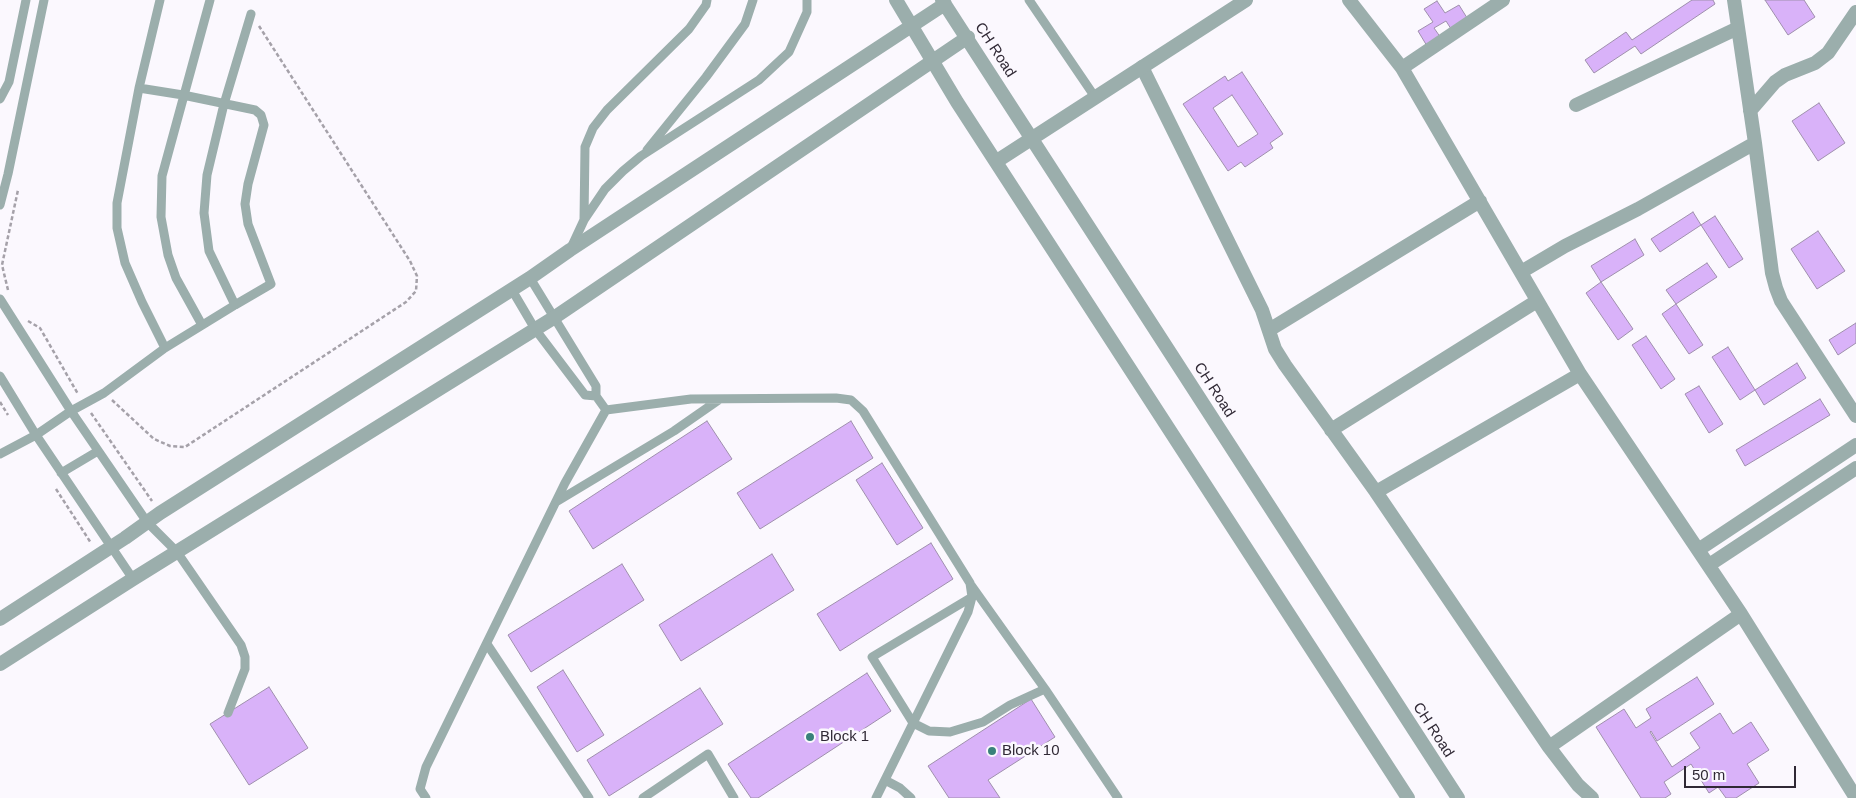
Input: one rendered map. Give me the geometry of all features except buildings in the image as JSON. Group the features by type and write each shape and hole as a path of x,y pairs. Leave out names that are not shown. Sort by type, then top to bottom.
{"street":[{"path":"896,0 912,25 931,62 997,161 1408,798"},
{"path":"997,161 1246,0"},
{"path":"1349,0 1402,68 1580,374 1741,614 1856,798"},
{"path":"1402,68 1503,0"},
{"path":"1734,0 1772,273 1776,288 1781,301 1856,416"},
{"path":"0,619 112,547 160,513 512,290 912,25 943,2"},
{"name":"CH Road","path":"943,2 968,37 1458,798"},
{"path":"1750,112 1775,82 1786,75 1815,63 1828,53 1856,12"},
{"path":"1576,105 1738,28"},
{"path":"0,664 132,579 555,317 968,37"},
{"path":"1142,67 1262,310 1275,349 1376,492 1549,747 1578,785 1592,798"},
{"path":"1521,272 1565,246 1638,209 1755,143"},
{"path":"1269,330 1480,201"},
{"path":"1331,430 1537,301"},
{"path":"1376,492 1580,374"},
{"path":"1698,550 1856,445"},
{"path":"1708,565 1856,468"},
{"path":"1549,747 1741,614"}],"lane":[{"path":"0,99 9,82 26,0"},
{"path":"0,205 44,0"},
{"path":"160,0 139,88 117,203 117,228 125,263 165,348"},
{"path":"202,325 176,278 168,256 161,217 162,176 210,0"},
{"path":"584,220 585,147 593,128 606,110 689,29 706,5 707,0"},
{"path":"641,156 706,77 745,24 752,0"},
{"path":"570,250 584,220 605,189 623,171 641,156 759,80 789,52 807,12 807,0"},
{"path":"1029,0 1096,97"},
{"path":"234,305 209,251 204,213 207,174 224,104 251,14"},
{"path":"0,454 36,435 71,411 104,393 165,348 271,284 248,224 245,204 248,184 264,124 261,115 255,110 184,95 139,88"},
{"path":"530,278 596,386 596,396 606,410"},
{"path":"512,290 535,329 585,395 596,396"},
{"path":"0,299 71,411 147,522 177,552 241,645 245,657 245,669 228,713"},
{"path":"0,376 36,435 132,579"},
{"path":"606,410 691,399 836,398 851,400 863,411 970,583 1045,689 1118,798"},
{"path":"556,502 674,431 720,399"},
{"path":"426,798 420,789 426,767 556,502 606,410"},
{"path":"61,473 98,451"},
{"path":"876,798 968,612 972,596 970,583"},
{"path":"972,596 872,657 913,723 929,731 950,732 983,722 1010,705 1045,689"},
{"path":"488,644 589,798"},
{"path":"643,798 708,754 734,798"},
{"path":"885,780 900,788 912,798"}],"path":[{"path":"104,393 154,439 170,446 185,447 406,302 416,291 417,276 410,261 251,14"},
{"path":"9,293 2,265 18,189"},
{"path":"23,317 40,328 84,404 160,513"}],"place":[{"name":"Block 1","path":"810,737"},
{"name":"Block 10","path":"992,751"}]}
